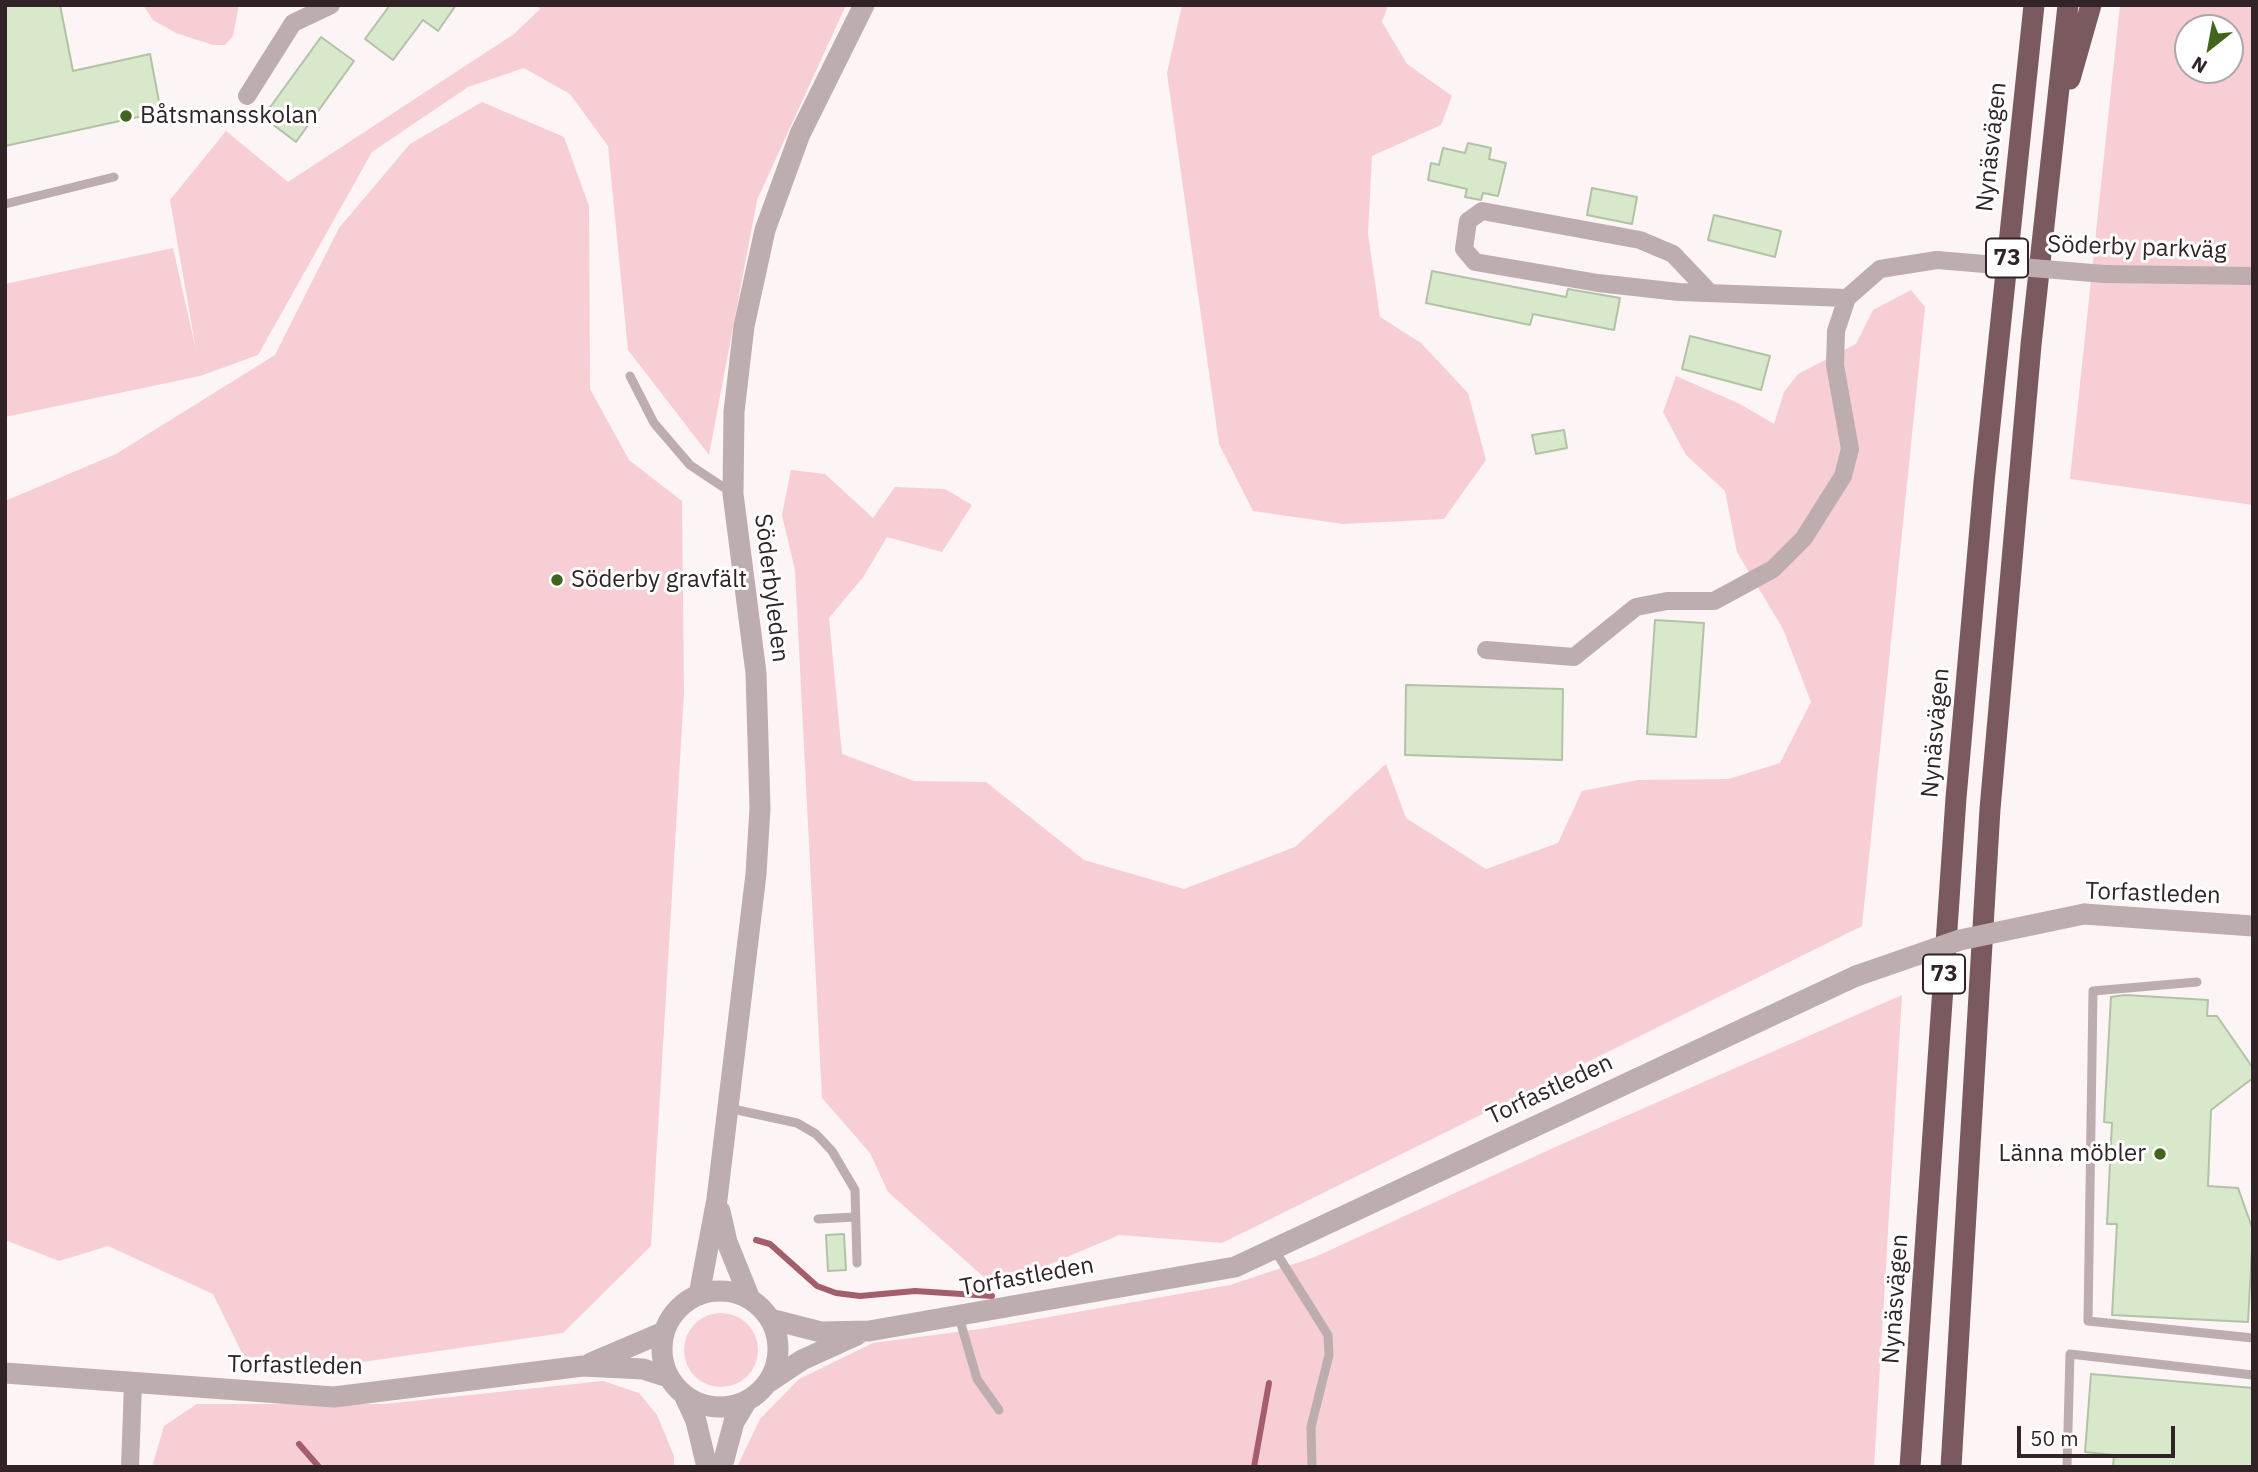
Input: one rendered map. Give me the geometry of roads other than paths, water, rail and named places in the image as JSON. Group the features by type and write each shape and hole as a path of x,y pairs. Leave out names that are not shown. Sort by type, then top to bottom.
{"highway":[{"name":"Nynäsvägen","path":"1910,1467 1956,798 2031,5"},
{"name":"73","path":"1951,1467 1990,809 2031,345 2068,5"},
{"path":"2053,138 2091,5"}],"street":[{"path":"247,96 293,23 331,5"},
{"name":"Söderbyleden","path":"699,1295 706,1271 717,1199 756,874 760,808 756,673 733,494 734,412 744,326 765,230 800,134 864,5"},
{"path":"1710,293 1674,254 1640,240 1482,211 1468,221 1464,249 1475,262 1598,283 1710,293 1847,298"},
{"name":"Söderby parkväg","path":"1486,650 1574,657 1636,607 1667,601 1714,601 1773,569 1804,538 1843,477 1850,449 1835,365 1836,331 1847,298 1880,268 1937,260 2104,274 2253,276"},
{"name":"Torfastleden","path":"770,1319 821,1332 869,1331 1235,1267 1856,976 1960,940 2084,914 2253,926"},
{"name":"Söderbyleden","path":"717,1199 727,1242 750,1299"},
{"path":"707,1467 696,1422 685,1397 668,1377 662,1347 664,1332 672,1316 684,1303 699,1295 716,1291 733,1292 750,1299 770,1319 779,1344 779,1357 769,1382 746,1402 734,1422 722,1467"},
{"name":"Torfastleden","path":"769,1382 802,1360 869,1331"},
{"name":"Torfastleden","path":"583,1366 664,1332"},
{"name":"Torfastleden","path":"5,1373 334,1397 583,1366 643,1369 668,1377"},
{"path":"131,1467 133,1384"},
{"path":"685,1397 715,1408 746,1402"}],"lane":[{"path":"5,204 114,177"},
{"path":"630,376 654,423 690,465 733,494"},
{"path":"2197,982 2093,991 2088,1321 2253,1338"},
{"path":"726,1108 772,1115 797,1123 816,1134 847,1174 855,1190 857,1263"},
{"path":"818,1219 855,1217"},
{"path":"1274,1249 1328,1335 1329,1355 1311,1427 1312,1467"},
{"path":"959,1315 977,1379 999,1410"},
{"path":"2067,1467 2070,1354 2253,1375"}],"waterway":[{"path":"756,1240 770,1244 817,1286 836,1293 860,1296 915,1291 992,1296"},
{"path":"1254,1467 1269,1383"},
{"path":"299,1444 319,1467"}],"place":[{"name":"Båtsmansskolan","path":"126,116"},
{"name":"Söderby gravfält","path":"557,580"},
{"name":"Länna möbler","path":"2160,1154"}]}
